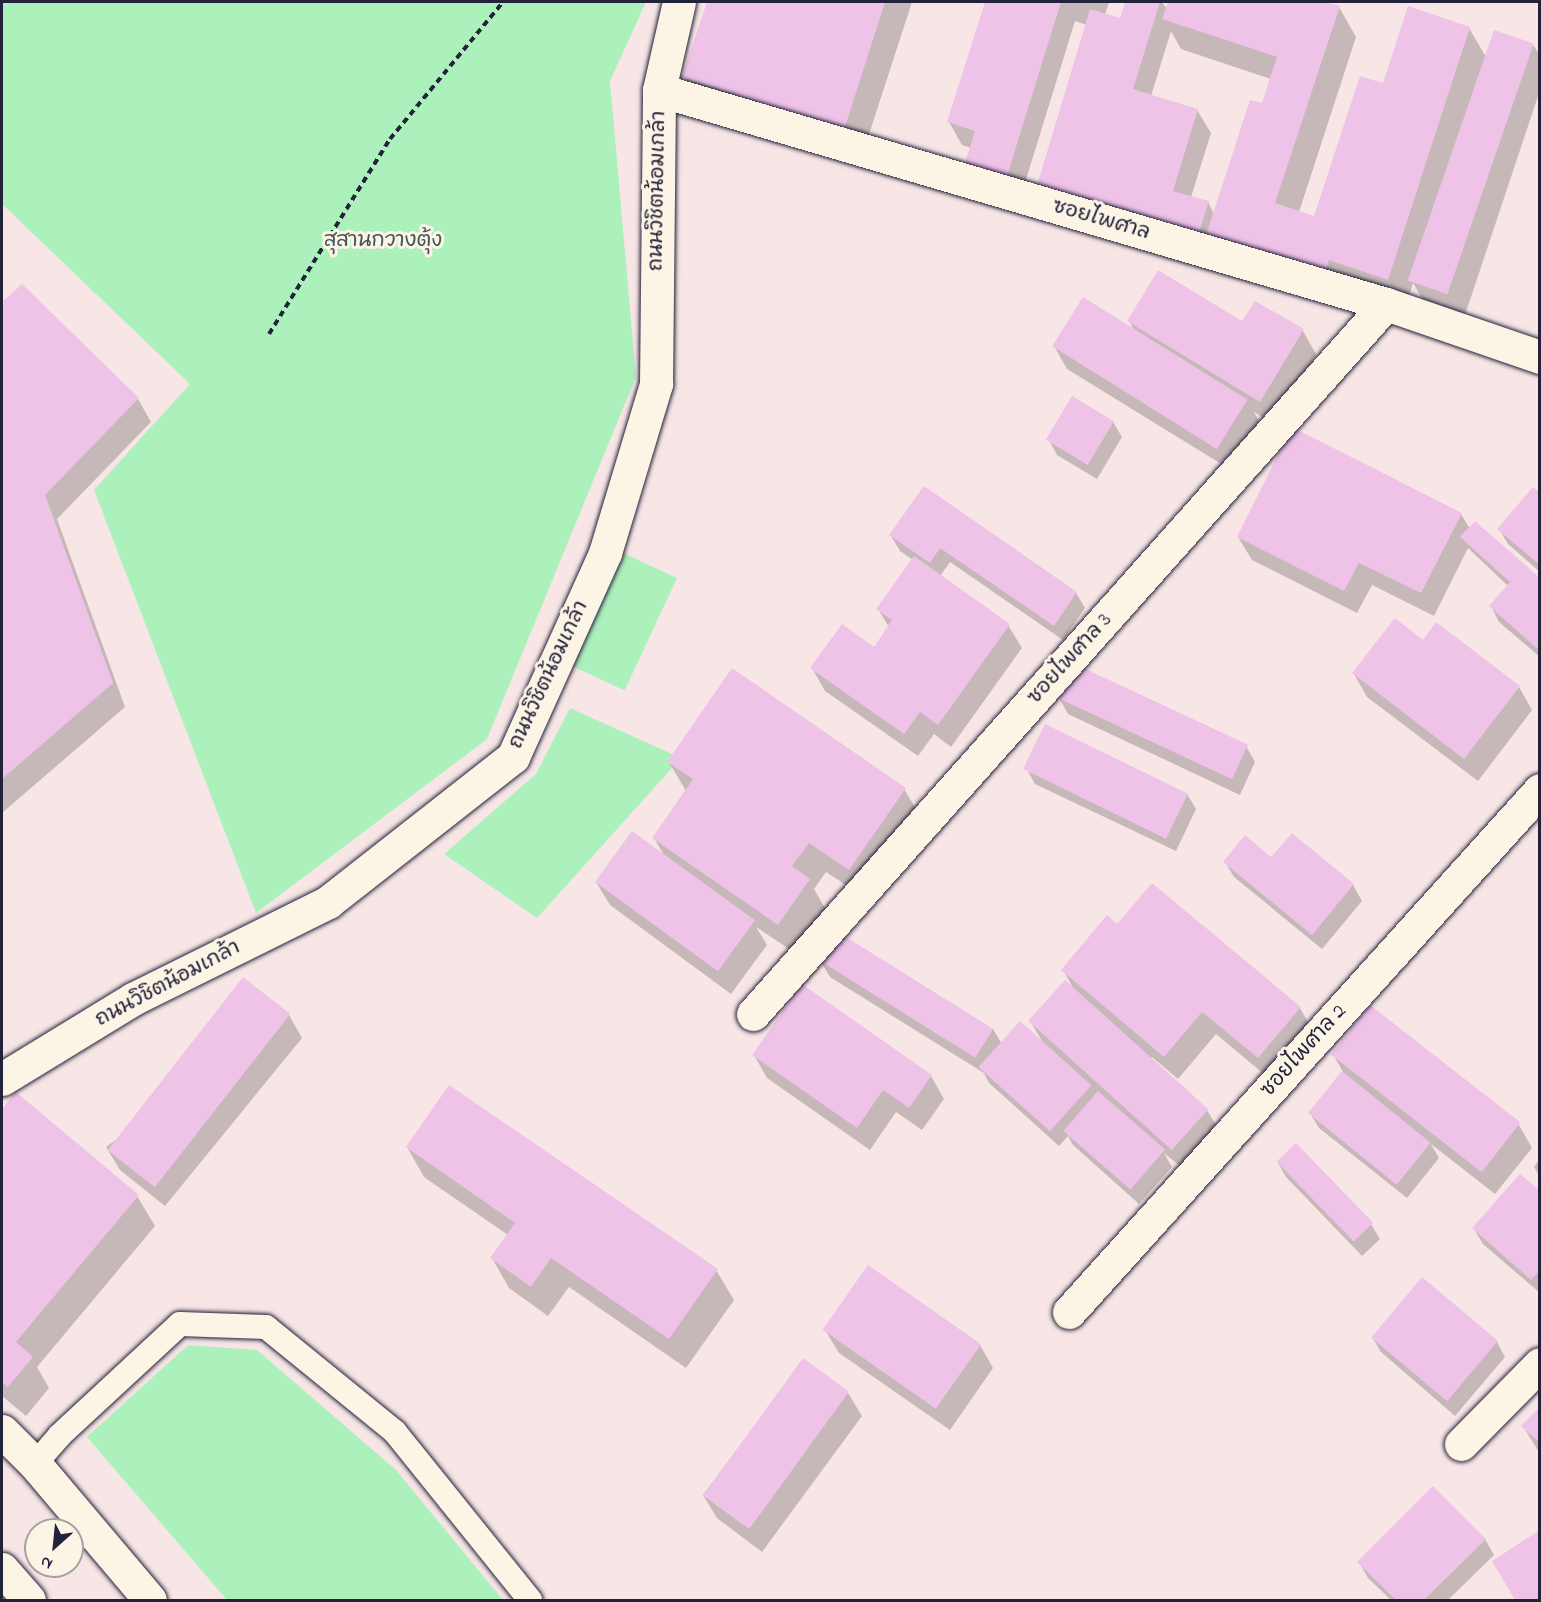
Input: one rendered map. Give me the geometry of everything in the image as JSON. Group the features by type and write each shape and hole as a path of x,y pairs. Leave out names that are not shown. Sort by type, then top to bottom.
{"street":[{"name":"ถนนวิชิตน้อมเกล้า","path":"2,1079 133,999 328,902 513,757 605,553 656,384 659,90 679,2"},
{"name":"ซอยไพศาล","path":"659,90 1386,304 1539,357"},
{"name":"ซอยไพศาล 3","path":"753,1014 1386,304"},
{"name":"ซอยไพศาล 2","path":"1069,1312 1539,790"},
{"path":"1461,1444 1539,1364"},
{"path":"2,1431 35,1464 150,1600"},
{"path":"2,1569 29,1600"}],"lane":[{"path":"35,1464 91,1405 180,1324 266,1327 395,1432 530,1600"}],"path":[{"path":"269,334 390,139 503,2"}],"green space":[{"name":"สุสานกวางตุ้ง","path":"2,2 646,2 610,81 636,377 487,739 256,913 94,490 190,384 2,204"},
{"path":"619,551 677,578 625,690 567,663"},
{"path":"570,708 681,758 537,918 444,854 536,774"},
{"path":"188,1345 257,1350 396,1470 503,1600 227,1600 87,1437"}],"building":[{"path":"707,2 885,2 844,130 682,77"},
{"path":"985,2 1061,2 1007,176 965,163 975,131 947,122"},
{"path":"1125,2 1160,2 1133,89 1198,109 1173,191 1209,201 1198,236 1035,192 1090,9 1120,18"},
{"path":"1168,2 1326,2 1340,6 1275,203 1314,216 1360,76 1383,83 1408,6 1470,27 1388,280 1329,260 1323,277 1205,238 1250,100 1262,103 1277,57 1162,19"},
{"path":"1494,30 1534,44 1447,294 1408,281"},
{"path":"1158,270 1242,321 1255,301 1304,329 1260,402 1127,321"},
{"path":"22,284 139,398 45,495 113,683 2,779 2,302"},
{"path":"1083,297 1248,400 1217,449 1052,346"},
{"path":"1072,396 1114,421 1088,465 1046,440"},
{"path":"1292,427 1462,513 1421,593 1359,563 1344,591 1237,537"},
{"path":"924,486 1077,592 1054,626 940,548 930,563 889,535"},
{"path":"1533,487 1540,493 1540,565 1497,529"},
{"path":"1475,521 1540,578 1540,651 1489,606 1510,582 1460,537"},
{"path":"914,556 1010,624 938,725 920,712 904,734 810,668 842,624 874,647 892,620 876,609"},
{"path":"1395,618 1423,640 1436,622 1520,686 1464,759 1352,673"},
{"path":"1075,664 1248,745 1232,779 1059,698"},
{"path":"732,668 906,788 849,870 809,843 792,866 810,879 778,925 652,838 693,779 667,762"},
{"path":"1045,724 1188,794 1166,839 1023,769"},
{"path":"632,831 755,920 718,971 595,882"},
{"path":"1292,833 1354,884 1312,935 1223,862 1245,835 1271,857"},
{"path":"1152,883 1301,1007 1258,1058 1202,1012 1164,1057 1061,970 1107,915 1117,924"},
{"path":"838,932 993,1029 975,1058 820,961"},
{"path":"243,977 290,1014 155,1187 108,1150"},
{"path":"1065,980 1208,1109 1172,1150 1028,1021"},
{"path":"802,984 932,1075 909,1108 883,1090 857,1128 752,1055"},
{"path":"1370,1005 1521,1123 1482,1172 1331,1055"},
{"path":"1020,1021 1091,1085 1050,1131 979,1067"},
{"path":"1342,1071 1431,1143 1397,1185 1308,1113"},
{"path":"449,1085 718,1269 669,1339 551,1258 531,1287 490,1258 515,1223 406,1147"},
{"path":"1098,1091 1165,1149 1130,1189 1063,1131"},
{"path":"16,1092 139,1195 16,1342 33,1357 8,1387 2,1382 2,1109"},
{"path":"1296,1143 1373,1223 1354,1242 1277,1162"},
{"path":"1520,1174 1540,1191 1540,1270 1531,1280 1472,1228"},
{"path":"868,1265 981,1344 936,1409 823,1330"},
{"path":"1422,1277 1498,1341 1447,1401 1371,1338"},
{"path":"803,1358 849,1392 749,1529 703,1496"},
{"path":"1540,1407 1540,1443 1521,1426"},
{"path":"1433,1486 1486,1539 1424,1600 1396,1600 1357,1562"},
{"path":"1540,1530 1540,1600 1515,1600 1492,1561"}]}
